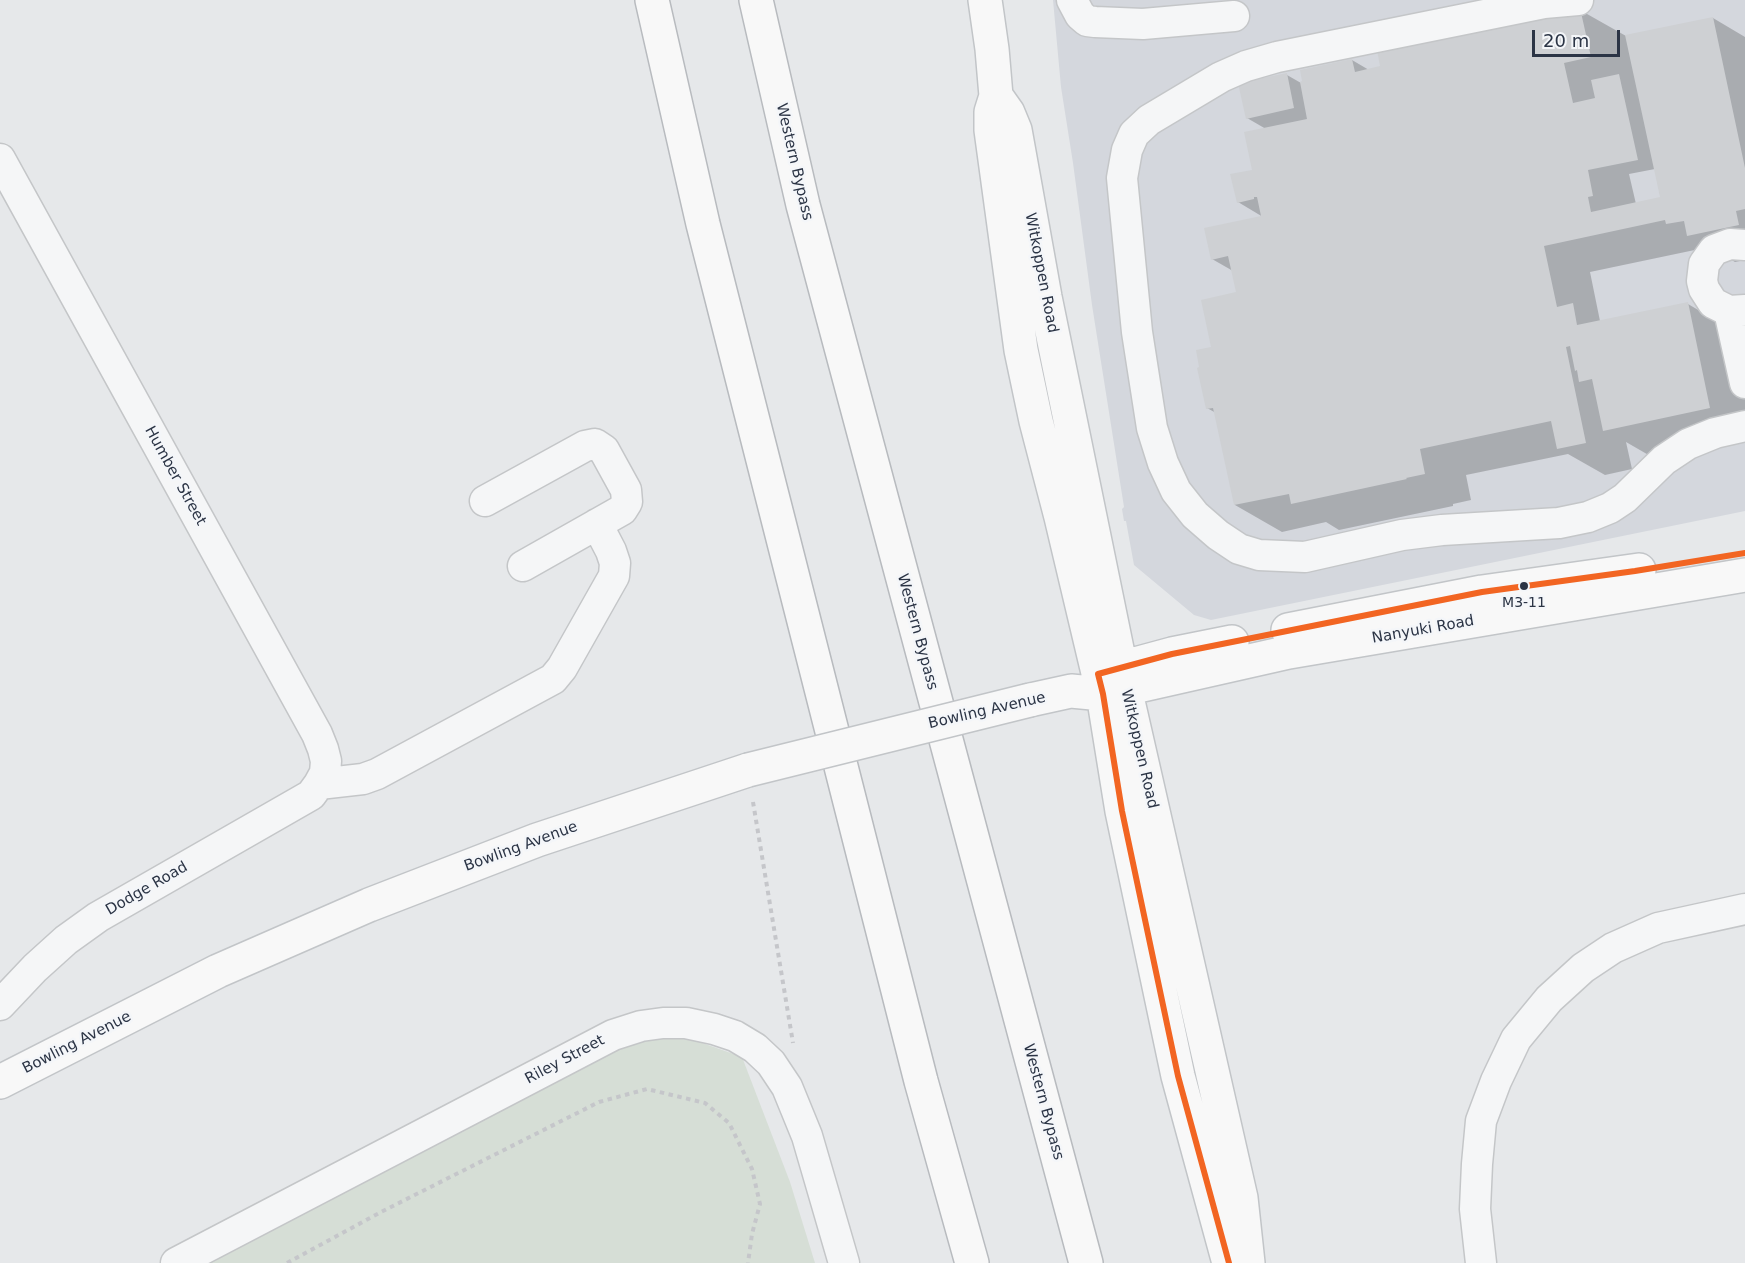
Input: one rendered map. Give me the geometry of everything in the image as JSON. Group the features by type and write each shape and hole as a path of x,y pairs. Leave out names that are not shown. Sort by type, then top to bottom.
{"main road":[{"path":"652,0 718,282 918,1069 972,1263"},
{"name":"Western Bypass","path":"756,0 803,205 1086,1263"},
{"name":"Witkoppen Road","path":"985,0 996,96 991,112 991,130 1022,350 1036,421 1103,683 1241,1198 1248,1263"},
{"name":"Nanyuki Road","path":"1103,683 1172,654 1224,643 1482,592 1745,553"},
{"name":"Nanyuki Road","path":"1103,683 1745,575"},
{"name":"Witkoppen Road","path":"1103,683 1122,811 1178,1076 1229,1263"},
{"name":"Bowling Avenue","path":"0,1082 218,971 369,905 537,840 748,770 1103,683"}],"street":[{"path":"1072,0 1080,15 1087,21 1143,12 1234,16"},
{"path":"1578,0 1544,3 1277,57 1246,66 1221,77 1149,120 1134,134 1127,150 1122,178 1137,332 1152,429 1163,463 1176,491 1195,515 1239,549 1259,555 1305,557 1402,535 1442,530 1559,524 1588,517 1610,508 1625,498 1664,460 1688,444 1714,433 1745,426"},
{"name":"Humber Street","path":"0,159 317,734 326,761 325,773 315,790"},
{"path":"1745,245 1730,244 1714,250 1704,264 1702,272 1707,297 1713,303 1737,310 1745,383"},
{"path":"485,501 585,446 595,444 604,450 626,490 627,502 622,510 523,566"},
{"path":"315,790 377,774 553,679 562,668 614,576 615,563 597,524"},
{"name":"Dodge Road","path":"0,1005 66,940 98,917 315,790"},
{"path":"1481,1263 1475,1209 1481,1121 1496,1081 1516,1039 1549,999 1583,968 1613,948 1658,928 1745,909"},
{"name":"Riley Street","path":"176,1263 613,1035 641,1026 663,1023 686,1023 735,1036 756,1048 771,1064 787,1087 807,1136 844,1263"}],"path":[{"path":"748,770 794,1049"},
{"path":"287,1263 381,1212 599,1102 647,1089 705,1103 729,1123 752,1169 760,1204 752,1234 748,1263"}],"shaded area":[{"path":"1053,0 1745,0 1745,511 1211,620 1194,615 1134,565 1122,509 1124,507 1092,305 1061,87"},
{"path":"654,1026 742,1057 790,1182 815,1263 203,1263"}],"building":[{"path":"1580,8 1591,57 1564,63 1573,103 1595,98 1591,80 1619,74 1638,160 1588,170 1593,196 1588,197 1591,212 1660,197 1625,35 1713,17 1745,168 1745,209 1736,211 1739,225 1687,236 1684,221 1666,224 1665,220 1544,246 1557,307 1573,303 1577,325 1688,302 1710,408 1603,431 1592,379 1579,382 1570,346 1566,347 1586,443 1557,449 1551,421 1420,449 1425,474 1407,479 1291,504 1289,494 1234,505 1213,408 1206,409 1197,368 1199,367 1196,350 1211,347 1201,300 1236,292 1228,256 1211,260 1204,228 1261,216 1257,197 1237,203 1230,174 1252,170 1244,132 1307,119 1300,70 1352,59 1355,72 1380,66 1377,50"},
{"path":"1287,73 1294,108 1246,119 1238,83"}],"transit line":[{"path":"1229,1263 1178,1076 1122,811 1098,674 1172,654 1482,592 1745,553"}],"place":[{"name":"M3-11","path":"1524,586"}]}
